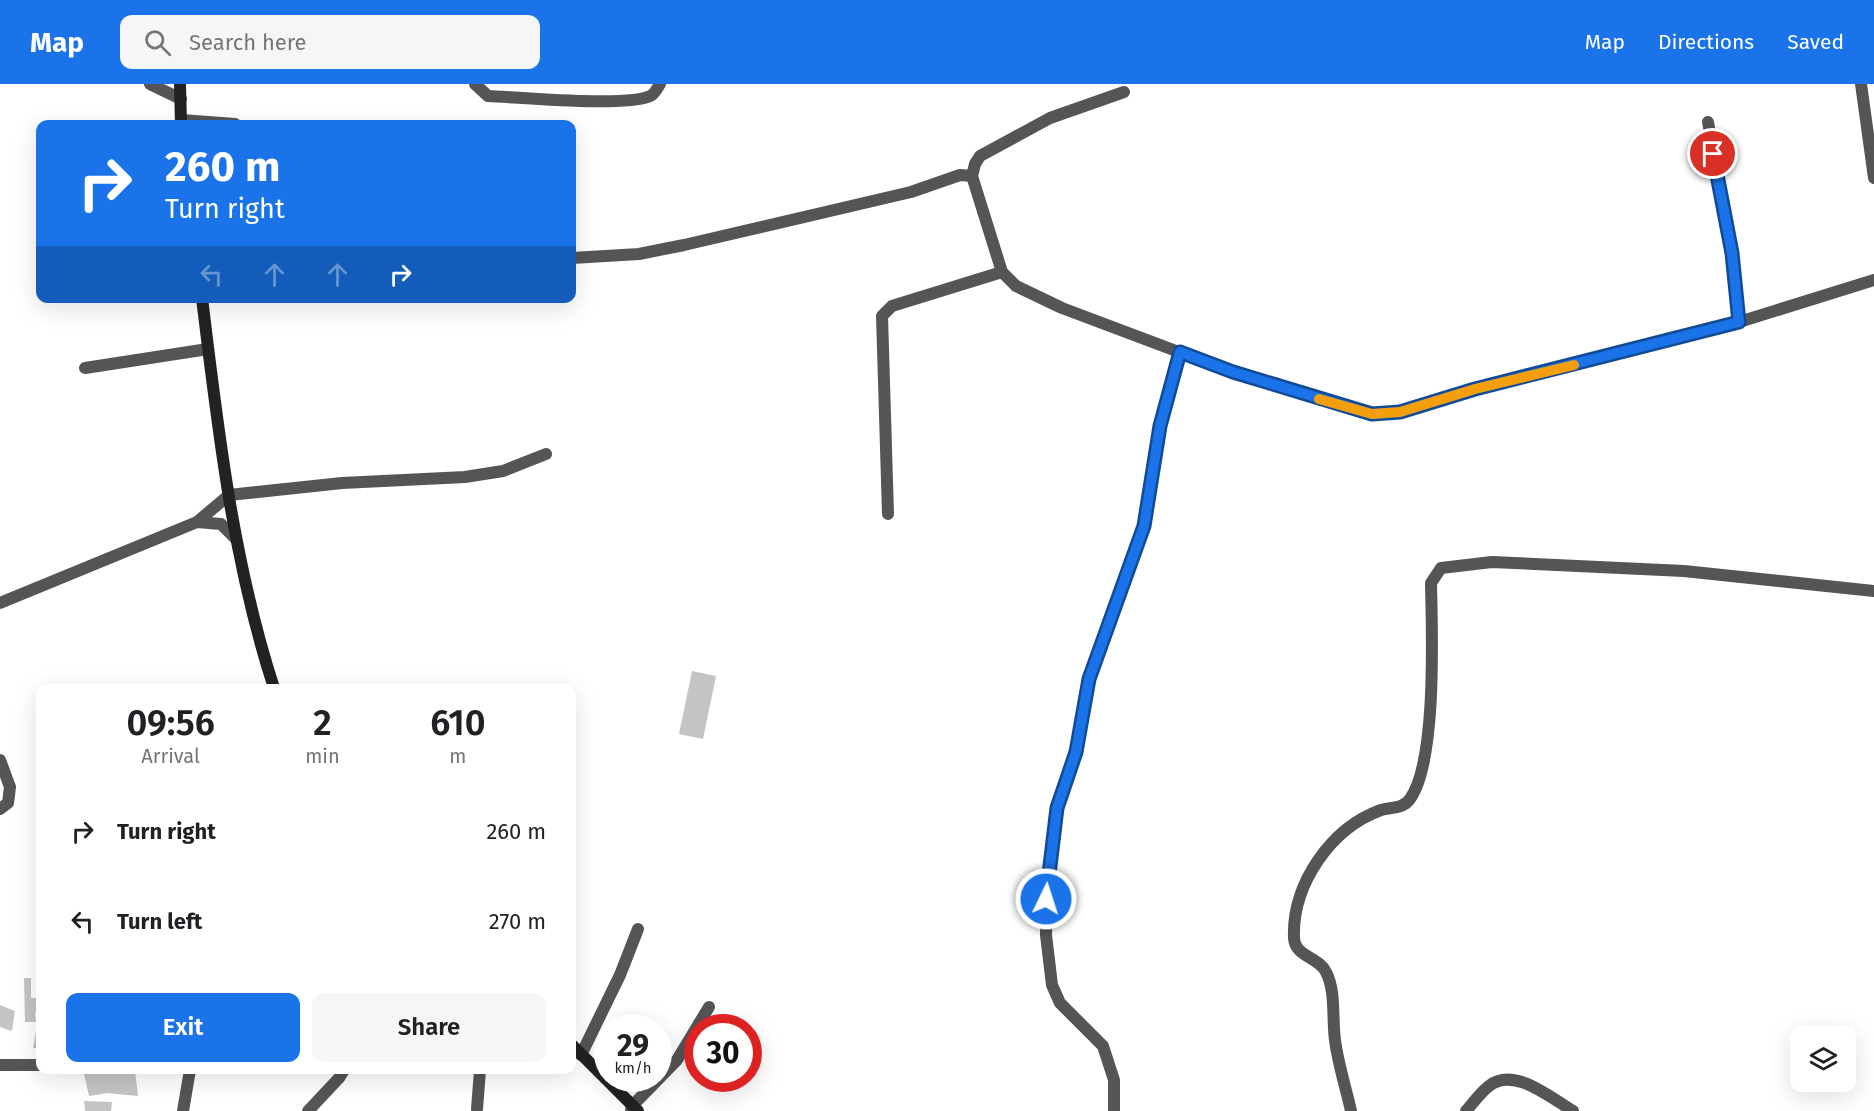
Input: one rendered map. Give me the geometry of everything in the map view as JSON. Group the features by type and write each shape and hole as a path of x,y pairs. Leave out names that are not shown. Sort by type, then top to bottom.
{"main road":[{"path":"180,84 181,120"},
{"path":"203,303 236,539 257,635 273,684"},
{"path":"576,1049 634,1109"}],"street":[{"path":"150,84 181,99"},
{"path":"474,84 488,96 607,101 638,100 653,95 660,84"},
{"path":"1861,84 1874,178"},
{"path":"1124,92 1050,118 980,156 972,176 1002,272 1016,286 1062,308 1233,372 1372,414 1400,412 1475,389 1739,322 1874,280"},
{"path":"1708,122 1732,253 1739,322"},
{"path":"576,258 639,254 684,245 911,192 960,175 972,176"},
{"path":"888,514 882,316 892,306 1002,272"},
{"path":"85,368 208,349"},
{"path":"1114,1111 1114,1080 1103,1046 1060,1003 1052,985 1046,935 1047,882 1057,808 1076,752 1089,679 1144,526 1160,426 1180,352"},
{"path":"0,603 197,522 229,495 342,483 465,477 503,471 546,454"},
{"path":"197,522 221,524 236,539"},
{"path":"1351,1111 1335,1041 1327,973 1318,960 1303,955 1294,940 1296,914 1307,876 1330,845 1353,825 1382,810 1398,808 1410,800 1422,771 1430,706 1431,583 1441,568 1491,562 1662,570 1874,591"},
{"path":"0,760 10,787 8,803 0,809"},
{"path":"581,1055 620,975 638,929"},
{"path":"634,1109 677,1060 709,1007"},
{"path":"0,1065 36,1065"},
{"path":"183,1111 189,1074"},
{"path":"308,1111 342,1074"},
{"path":"477,1109 480,1074"},
{"path":"1466,1111 1488,1086 1500,1080 1519,1080 1573,1111"}],"building":[{"path":"692,671 716,676 703,739 679,734"},
{"path":"24,978 31,978 31,998 36,998 36,1022 25,1022"},
{"path":"0,1005 15,1011 12,1031 0,1027"},
{"path":"36,1031 36,1048 33,1048"},
{"path":"84,1074 135,1074 138,1096 107,1093 89,1096"},
{"path":"84,1101 112,1102 111,1111 85,1111"}],"slow traffic":[{"path":"1319,399 1372,414 1400,412 1436,403 1475,389 1574,365"}],"route":[{"path":"1046,899 1057,808 1076,752 1089,679 1144,526 1160,426 1180,352 1233,372 1372,414 1400,412 1436,403 1475,389 1739,322 1732,253 1713,154"}]}
